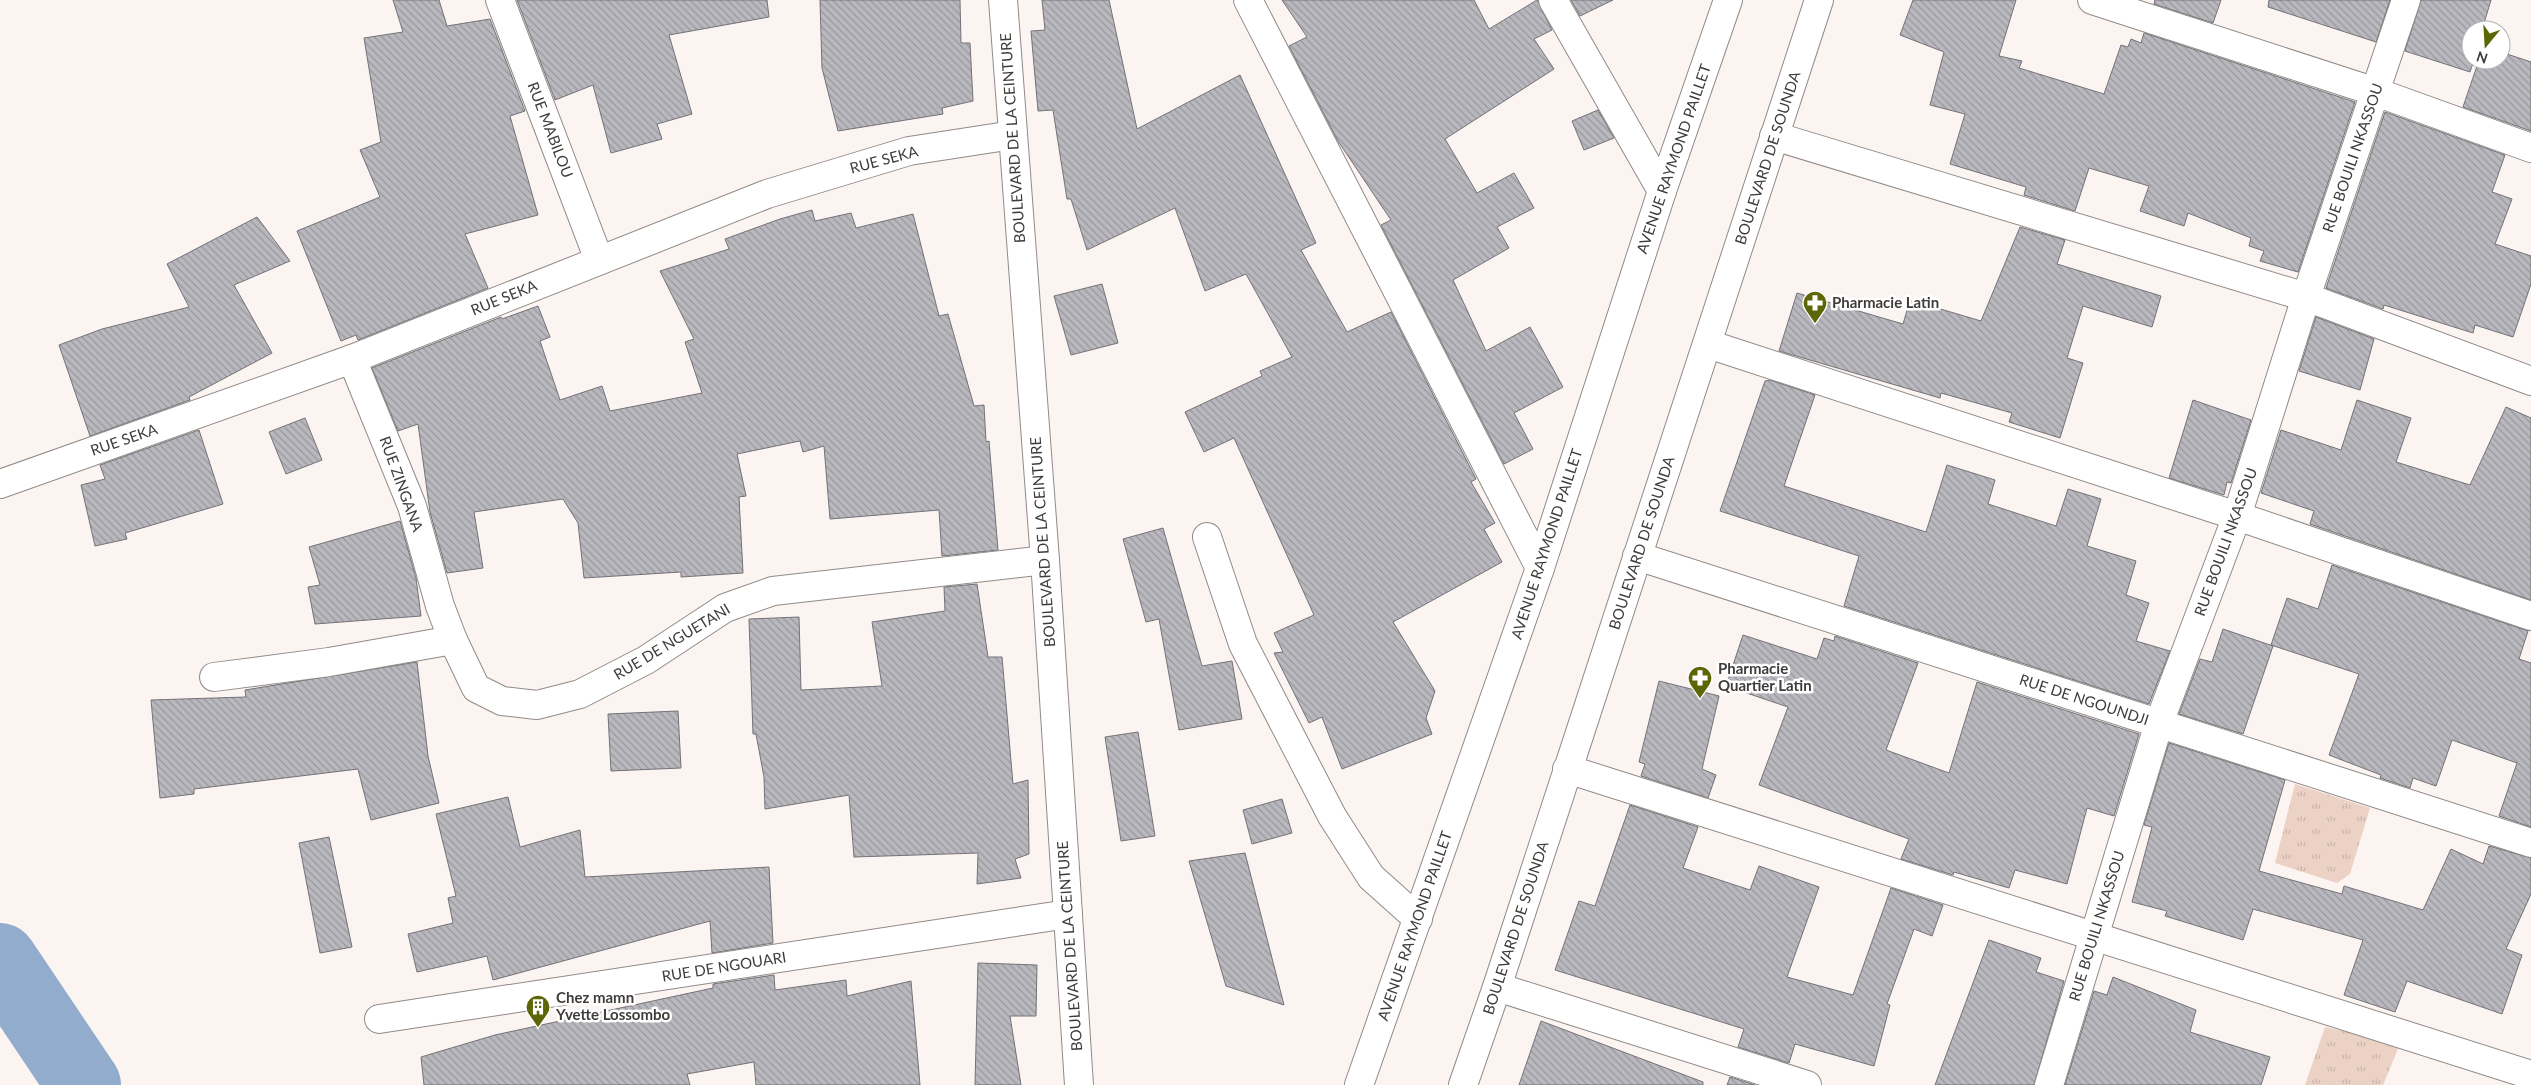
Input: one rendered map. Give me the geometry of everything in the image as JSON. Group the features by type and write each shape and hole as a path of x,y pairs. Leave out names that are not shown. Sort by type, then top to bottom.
{"street":[{"name":"RUE MABILOU","path":"500,0 599,260"},
{"name":"BOULEVARD DE LA CEINTURE","path":"1003,0 1045,560 1079,1085"},
{"path":"1248,0 1540,568"},
{"path":"1554,0 1662,191"},
{"name":"AVENUE RAYMOND PAILLET","path":"1359,1085 1540,568 1662,191 1728,0"},
{"name":"BOULEVARD DE SOUNDA","path":"1463,1085 1497,987 1708,344 1819,0"},
{"path":"2092,0 2376,92 2531,148"},
{"name":"RUE BOUILI NKASSOU","path":"2049,1085 2158,724 2237,516 2306,297 2406,0"},
{"name":"RUE SEKA","path":"0,484 352,359 767,194 910,151 1013,135"},
{"path":"1774,136 2306,297 2531,382"},
{"path":"1708,344 2237,516 2531,616"},
{"name":"RUE ZINGANA","path":"352,359 412,506 440,606 453,640"},
{"path":"1207,537 1243,644 1332,816 1371,877 1418,919"},
{"name":"RUE DE NGOUNDJI","path":"1637,556 2531,843"},
{"name":"RUE DE NGUETANI","path":"453,640 476,688 502,701 537,705 580,694 646,660 725,608 773,591 1045,560"},
{"path":"214,678 330,662 453,640"},
{"path":"1567,769 2531,1075"},
{"name":"RUE DE NGOUARI","path":"379,1019 1068,914"},
{"path":"1497,987 1807,1085"}],"green space":[{"path":"2295,784 2370,808 2350,874 2337,883 2275,863"},
{"path":"2325,1027 2400,1044 2383,1085 2305,1085"}],"building":[{"path":"393,0 439,0 447,26 490,19 525,111 510,116 538,215 465,234 488,288 358,340 356,335 341,341 297,231 380,197 360,150 381,142 364,38 403,32"},
{"path":"517,0 767,0 769,17 669,35 692,114 657,124 662,139 611,153 593,85 555,100"},
{"path":"820,0 960,0 961,43 970,43 973,101 942,108 943,114 838,131 822,68"},
{"path":"1042,0 1109,0 1137,129 1240,75 1316,243 1301,250 1347,332 1391,312 1476,479 1471,482 1495,523 1484,529 1502,562 1393,622 1435,691 1426,718 1432,734 1342,769 1322,717 1309,723 1274,653 1283,652 1274,633 1314,615 1234,438 1204,452 1185,412 1262,376 1260,371 1292,357 1246,274 1205,291 1175,208 1087,250 1071,199 1067,199 1053,110 1038,111 1031,31 1045,30"},
{"path":"1282,0 1474,0 1489,29 1537,0 1552,30 1534,39 1554,69 1445,139 1477,193 1514,173 1534,208 1497,227 1509,248 1453,280 1486,351 1530,327 1563,387 1514,413 1533,449 1504,464 1381,225 1391,220 1338,141 1289,46 1307,37"},
{"path":"1571,0 1613,0 1580,16"},
{"path":"1913,0 2016,0 1999,56 2022,61 2019,68 2104,94 2121,45 2128,47 2131,39 2141,43 2144,33 2355,102 2298,272 2260,261 2264,251 2249,246 2251,238 2188,213 2184,226 2140,211 2149,186 2089,168 2075,211 2024,195 2026,187 1950,164 1965,114 1930,105 1944,52 1900,35"},
{"path":"2155,0 2221,0 2213,23 2154,4"},
{"path":"2269,0 2390,0 2376,42 2268,7"},
{"path":"2421,0 2491,0 2485,20 2461,20 2461,69 2405,51"},
{"path":"2511,55 2531,62 2531,131 2463,107 2476,70 2511,70"},
{"path":"1598,110 1614,138 1584,150 1572,121"},
{"path":"2385,112 2505,155 2492,192 2512,199 2495,244 2531,256 2531,284 2513,337 2475,325 2473,333 2384,305 2383,309 2326,288"},
{"path":"812,210 815,221 851,213 856,228 913,214 939,316 948,314 974,406 984,405 986,442 989,441 998,550 942,556 939,510 830,519 824,446 803,452 800,441 737,454 746,496 739,497 743,573 681,577 681,572 584,578 578,523 563,499 474,512 483,568 447,573 430,512 418,424 398,431 372,368 501,317 502,319 538,306 550,337 540,341 560,400 602,386 610,411 702,393 685,342 694,339 660,271 729,249 725,239 780,219"},
{"path":"257,217 290,261 234,285 272,353 189,397 190,400 90,436 59,345 102,329 189,307 167,264"},
{"path":"2020,227 2065,240 2057,264 2161,296 2152,327 2083,306 2067,358 2083,363 2060,438 2009,422 2012,413 1941,393 1940,398 1779,351 1797,293 1903,324 1910,300 1981,321"},
{"path":"1102,284 1118,343 1071,355 1054,296"},
{"path":"2316,317 2374,339 2360,390 2299,371"},
{"path":"1770,380 1815,395 1784,486 1926,532 1947,465 1995,480 1988,504 2056,526 2068,489 2101,499 2087,546 2136,561 2126,595 2149,603 2136,641 2170,651 2149,704 1844,606 1859,556 1720,511 1765,381"},
{"path":"2193,400 2251,420 2231,483 2227,482 2224,495 2169,478"},
{"path":"2357,400 2411,418 2396,462 2470,485 2506,407 2531,418 2531,600 2310,524 2314,511 2261,493 2281,430 2341,450"},
{"path":"305,418 322,460 286,474 269,432"},
{"path":"199,430 223,504 125,533 127,539 95,546 81,485 105,479 100,465"},
{"path":"400,521 416,578 421,616 315,624 308,587 320,585 309,547"},
{"path":"1163,528 1202,666 1232,661 1242,719 1179,730 1159,619 1146,622 1123,539"},
{"path":"2332,565 2528,631 2519,659 2531,663 2531,827 2499,816 2517,763 2452,740 2436,786 2413,778 2410,788 2380,778 2381,775 2329,755 2359,674 2271,645 2287,598 2318,609"},
{"path":"977,584 988,657 1002,657 1013,784 1028,780 1029,854 1015,859 1021,878 977,884 978,853 854,857 849,795 765,809 764,777 756,734 753,734 749,619 799,617 801,690 882,686 872,622 945,611 944,587"},
{"path":"2223,629 2273,646 2243,734 2179,714 2200,659 2212,662"},
{"path":"1743,635 1817,659 1824,638 1834,641 1835,636 1918,663 1886,750 1949,773 1977,682 2139,734 2114,816 2087,808 2067,884 2015,870 2009,888 1954,872 1953,875 1901,859 1909,839 1759,785 1788,707 1726,686"},
{"path":"417,662 428,756 439,803 371,820 358,769 194,789 194,794 160,798 151,700 246,697 245,690"},
{"path":"1659,681 1719,696 1702,769 1716,775 1708,798 1641,776 1645,764 1639,762"},
{"path":"678,711 681,768 611,771 608,714"},
{"path":"1138,732 1155,836 1121,841 1105,737"},
{"path":"2169,743 2285,780 2259,871 2342,894 2344,886 2423,910 2451,849 2483,864 2489,846 2531,858 2531,894 2506,949 2522,955 2502,1014 2407,981 2395,1012 2344,995 2363,940 2253,909 2243,940 2165,916 2167,911 2132,902 2152,827 2144,825"},
{"path":"508,797 520,847 580,830 585,877 769,867 773,943 712,953 710,921 493,980 487,956 417,972 408,934 453,923 448,898 456,896 436,814"},
{"path":"1282,799 1292,833 1252,844 1243,810"},
{"path":"1630,805 1698,827 1683,868 1750,890 1759,866 1819,887 1787,977 1853,995 1891,888 1943,905 1932,936 1914,929 1887,1004 1890,1005 1874,1066 1795,1044 1789,1063 1738,1047 1744,1029 1555,970 1579,901 1595,906"},
{"path":"329,837 352,947 320,953 299,843"},
{"path":"1245,853 1284,1005 1226,986 1189,861"},
{"path":"1989,940 2041,958 2036,972 2064,981 2034,1085 1935,1085"},
{"path":"978,963 1037,965 1036,1016 1010,1016 1021,1085 975,1085"},
{"path":"774,975 775,990 846,980 847,996 911,981 920,1085 756,1085 754,1062 687,1074 690,1085 424,1085 421,1057 495,1035 713,988 713,984"},
{"path":"2113,977 2196,1010 2190,1032 2270,1057 2261,1085 2065,1085 2094,991 2107,995"},
{"path":"1541,1021 1703,1082 1703,1085 1519,1085"},
{"path":"1730,1077 1755,1085 1727,1085"}],"waterway":[{"path":"0,960 84,1085"}],"place":[{"name":"Pharmacie Latin","path":"1815,324"},
{"name":"Pharmacie Quartier Latin","path":"1700,699"},
{"name":"Chez mamn Yvette Lossombo","path":"538,1028"}]}
